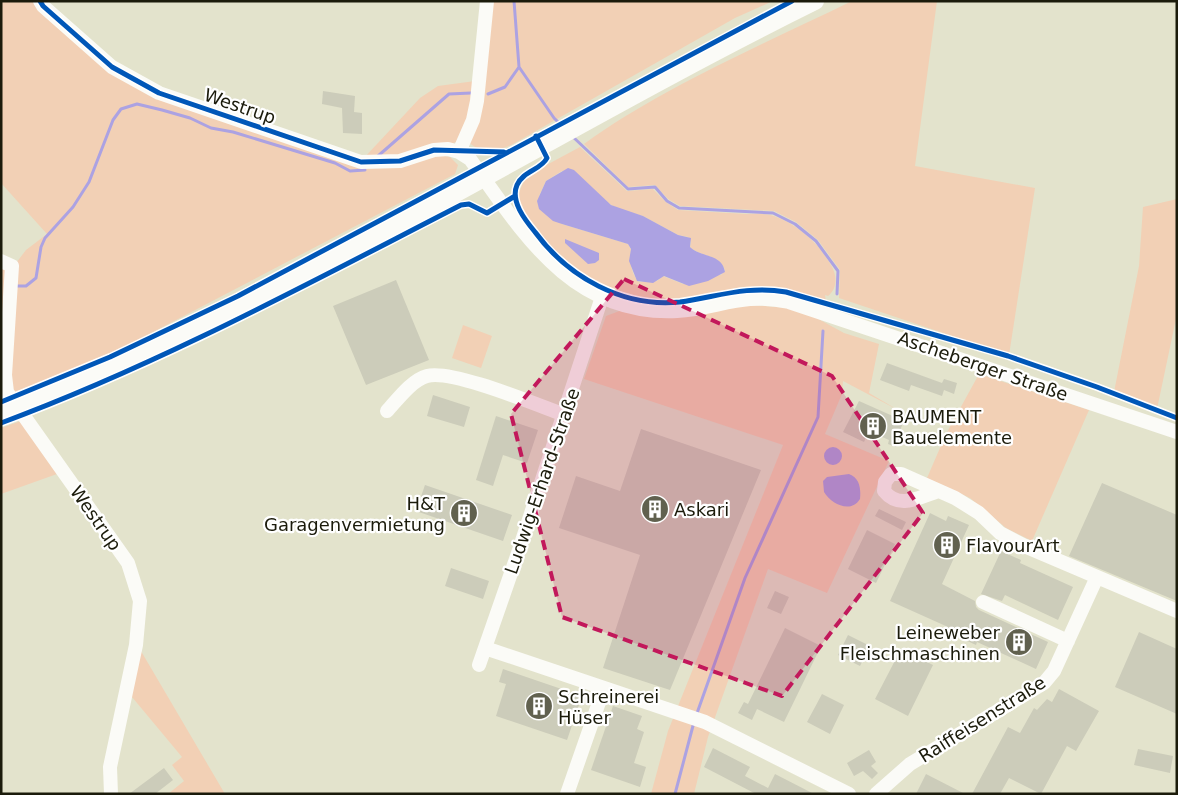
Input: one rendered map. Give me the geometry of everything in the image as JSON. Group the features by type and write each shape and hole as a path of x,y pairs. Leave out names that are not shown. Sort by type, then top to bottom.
{"main road":[{"path":"9,409 116,365 252,301 815,1"}],"street":[{"name":"Westrup","path":"40,1 43,6 112,67 159,93 361,162 400,161 434,150 459,152"},
{"path":"484,178 470,159 459,152 473,120 477,100 487,1"},
{"name":"Ascheberger Straße","path":"484,178 516,223 544,257 574,282 602,297 636,308 663,311 696,308 742,298 772,298 789,302 1177,432"},
{"name":"Westrup","path":"1,261 12,266 5,375 9,409 128,563 140,601 136,645 110,767 111,794"},
{"name":"Ludwig-Erhard-Straße","path":"479,664 602,297"},
{"path":"386,411 418,380 427,376 441,375 564,415"},
{"path":"939,491 968,505 1010,539 1177,611"},
{"name":"Raiffeisenstraße","path":"876,794 910,764 1044,683 1054,671 1097,577"},
{"path":"983,602 1068,641"},
{"path":"485,648 705,722 849,794"},
{"path":"567,794 604,688"}],"highlighted area":[{"path":"624,279 832,376 923,513 782,696 562,617 511,414"}],"shaded area":[{"path":"1,1 37,1 110,70 360,165 436,154 450,157 458,165 455,174 111,354 1,399 1,261 13,267 26,250 47,234 1,183"},
{"path":"491,1 773,1 735,18 513,144 489,150 477,148 467,140"},
{"path":"852,1 937,1 915,166 1035,188 1009,355 839,298 840,270 818,240 796,222 774,211 680,206 668,199 655,185 628,187 584,144 615,123 680,85"},
{"path":"475,81 474,95 460,140 424,152 399,157 362,160 420,98 438,86"},
{"path":"580,147 627,191 653,189 666,202 678,210 774,216 799,229 820,249 834,273 836,281 834,289 828,296 825,295 826,302 785,291 755,287 737,288 673,300 638,297 605,286 575,268 554,251 541,237 525,213 518,195 526,176","holes":["562,171 583,179 616,208 643,216 678,235 688,237 691,242 690,247 699,253 714,258 725,270 721,275 716,275 711,279 683,284 663,276 657,281 639,282 632,271 631,249 628,244 562,224 544,213 539,196 546,181"]},
{"path":"568,168 574,170 611,205 643,216 678,235 691,238 690,247 716,259 723,266 725,272 708,281 689,286 664,276 653,283 637,281 629,261 631,249 628,244 553,221 539,209 537,201 546,181"},
{"path":"1177,199 1177,314 1157,409 1114,392 1139,266 1143,207"},
{"path":"565,239 599,253 599,260 588,264 565,243"},
{"path":"753,305 800,309 844,333 879,344 869,393 898,410 843,381 842,394 825,434 889,461 827,593 768,569 708,737 694,794 651,794 668,731 783,445 584,379 606,316 622,310"},
{"path":"463,325 492,336 481,368 452,358"},
{"path":"979,374 1089,410 1032,541 1006,528 970,498 927,478 946,434"},
{"path":"21,421 57,474 1,494 1,428"},
{"path":"829,447 837,447 842,452 840,463 829,465 824,460 824,452"},
{"path":"849,474 858,481 860,499 852,506 846,507 841,506 827,496 824,492 823,481 827,477"},
{"path":"138,646 225,794 168,794 184,781 172,765 182,757 127,691"}],"building":[{"path":"323,91 355,96 354,112 362,113 362,134 343,133 342,108 322,104"},
{"path":"396,280 429,360 366,385 333,306"},
{"path":"887,363 942,383 944,379 957,383 954,394 944,390 942,396 911,385 909,391 880,380"},
{"path":"433,395 470,407 464,427 427,416"},
{"name":"BAUMENT Bauelemente","path":"859,401 904,421 897,437 900,438 896,447 888,444 889,440 869,431 864,442 843,432"},
{"path":"496,416 538,430 527,463 503,455 493,486 476,480"},
{"name":"Askari","path":"641,429 761,470 670,690 603,668 640,555 559,528 576,476 620,491"},
{"path":"1102,483 1177,515 1177,601 1069,556"},
{"name":"H&T Garagenvermietung","path":"425,485 512,515 503,541 416,511"},
{"path":"879,509 906,522 902,530 875,516"},
{"path":"930,513 946,521 948,516 969,525 942,584 975,601 976,607 979,610 1048,642 1036,669 977,642 976,645 946,631 948,627 890,601"},
{"path":"867,530 895,544 876,583 848,569"},
{"path":"1001,551 1021,560 1020,563 1073,587 1058,620 1005,595 1002,601 981,594"},
{"path":"451,568 489,581 483,599 445,586"},
{"path":"775,591 789,597 781,614 767,608"},
{"path":"785,628 821,646 784,722 757,709 752,720 738,713 744,702 748,704"},
{"path":"1139,632 1177,649 1177,714 1115,687"},
{"path":"848,635 870,646 860,666 838,655"},
{"path":"901,649 933,665 908,716 875,699"},
{"name":"Schreinerei Hüser","path":"503,669 582,696 567,740 496,716 506,684 499,682"},
{"path":"1059,689 1099,711 1076,751 1067,746 1041,794 1009,778 1000,794 972,794 1008,727 1020,733 1034,708 1037,710 1047,699 1052,702"},
{"path":"822,694 844,705 830,734 807,722"},
{"path":"613,706 642,716 637,729 644,732 634,763 646,767 640,787 591,770"},
{"path":"713,748 750,767 745,776 768,788 775,774 814,794 756,794 704,767"},
{"path":"1138,749 1173,756 1170,773 1134,765"},
{"path":"869,750 876,762 871,766 878,773 872,779 863,771 854,776 847,763"},
{"path":"164,768 173,780 155,794 129,794"},
{"path":"926,774 965,794 916,794"}],"waterway":[{"path":"514,1 519,67 554,118 564,128"},
{"path":"488,94 505,87 519,67"},
{"path":"378,156 449,94 471,93"},
{"path":"16,286 26,286 36,278 41,247 45,238 73,207 89,182 113,120 121,109 137,104 162,110 190,118 211,128 233,132 335,163 350,171 365,170"},
{"path":"572,136 628,189 655,187 667,201 679,208 773,213 795,224 816,241 838,271 837,294"},
{"path":"696,716 745,578 818,417 823,331"},
{"path":"675,794 694,722"}],"cycle path":[{"path":"40,1 43,6 112,67 159,93 361,162 400,161 434,150 504,152"},
{"path":"1,402 110,357 238,296 792,1"},
{"path":"536,136 547,158 541,165 520,180 515,191 517,204 527,222 548,248 580,276 598,286 638,300 659,303 680,302 732,292 758,290 786,292 1008,356 1097,387 1177,418"},
{"path":"1,423 119,375 234,321 461,205 469,204 487,213 515,196"}],"place":[{"name":"BAUMENT Bauelemente","path":"873,426"},
{"name":"Askari","path":"655,509"},
{"name":"H&T Garagenvermietung","path":"464,513"},
{"name":"FlavourArt","path":"947,545"},
{"name":"Leineweber Fleischmaschinen","path":"1019,642"},
{"name":"Schreinerei Hüser","path":"539,706"}]}
